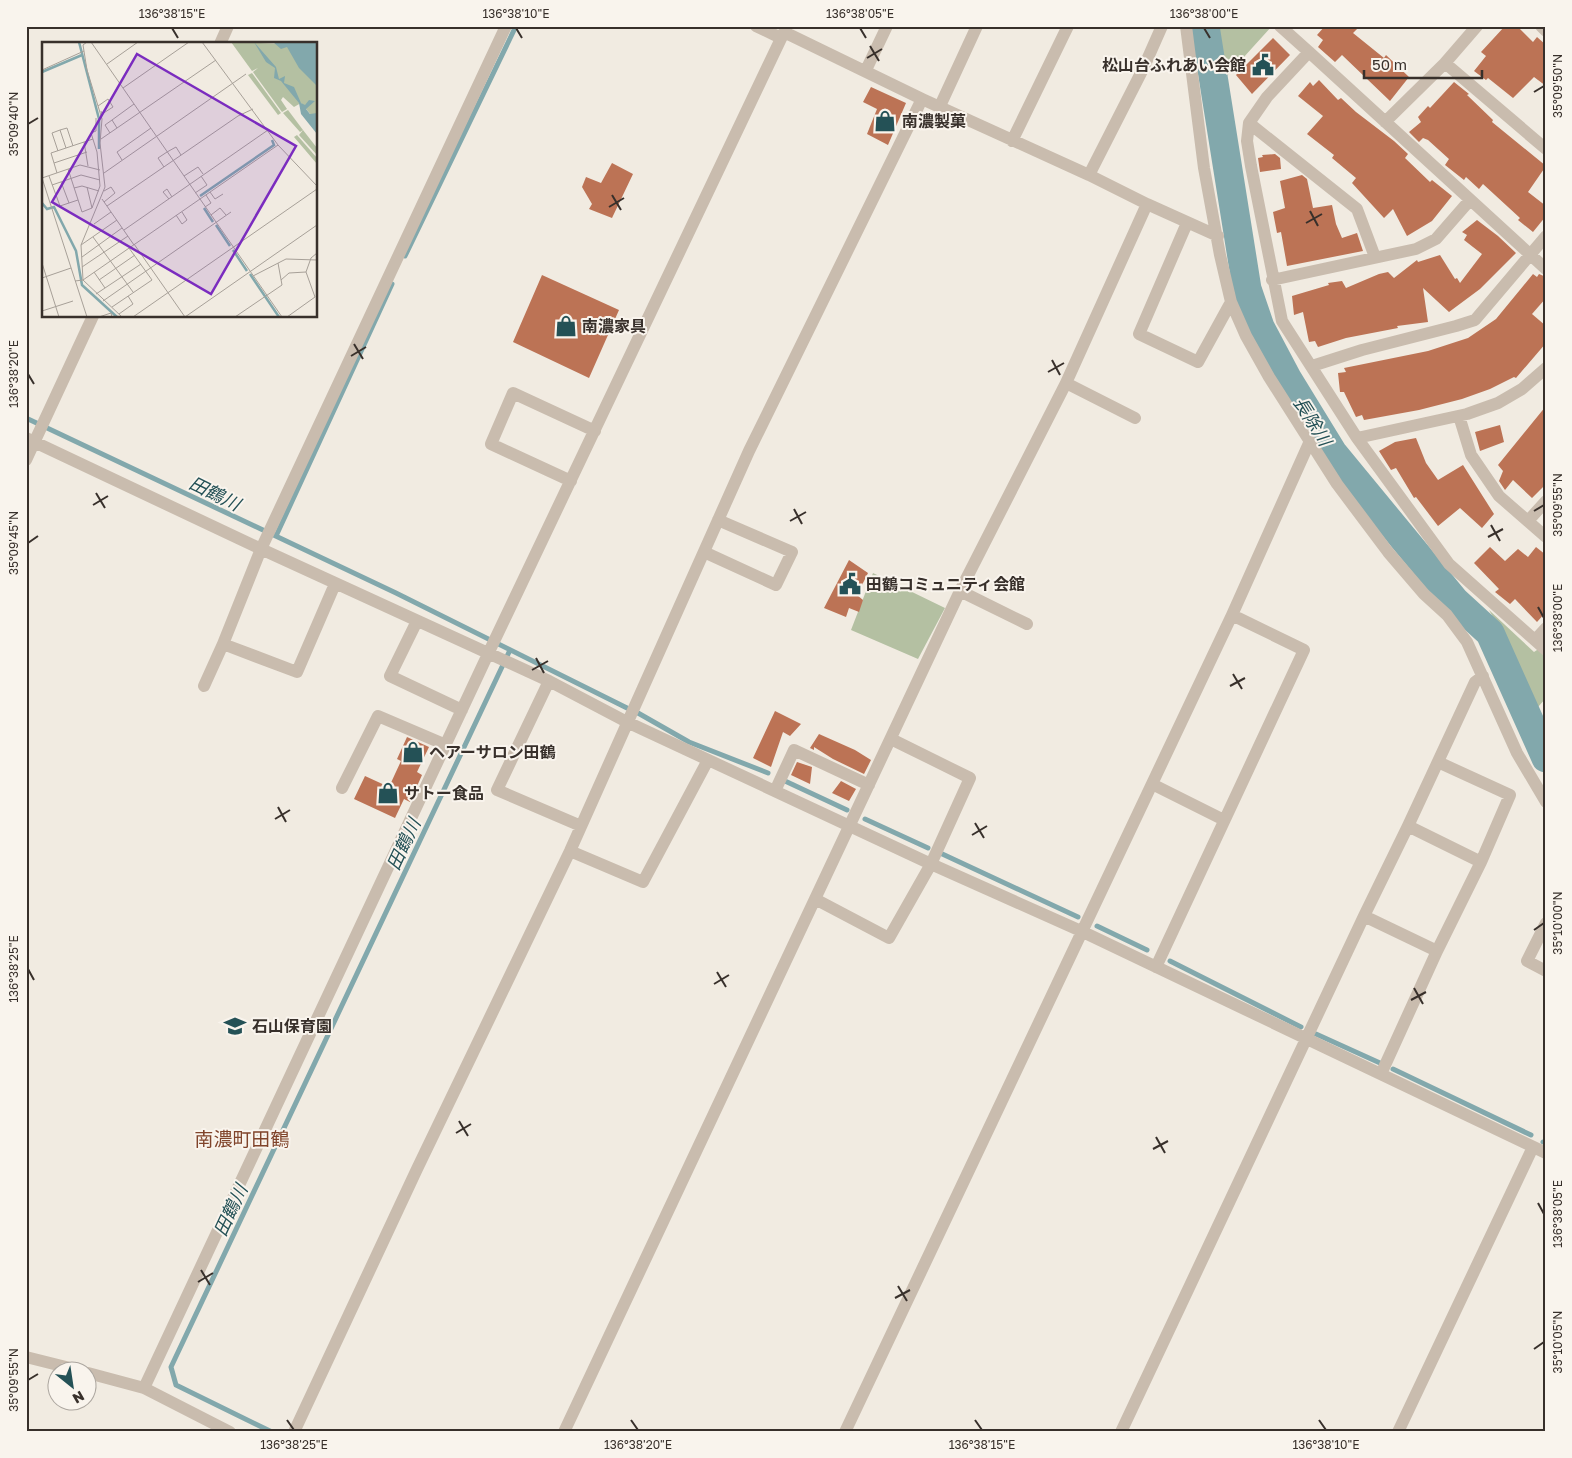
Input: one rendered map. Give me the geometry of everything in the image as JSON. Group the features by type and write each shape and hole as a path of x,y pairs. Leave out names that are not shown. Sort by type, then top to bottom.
{"street":[{"path":"221,42 228,26"},
{"path":"204,686 262,546 506,26"},
{"path":"756,26 784,32 1012,141 1218,236"},
{"path":"866,70 887,26"},
{"path":"940,106 977,26"},
{"path":"1012,141 1068,26"},
{"path":"1089,175 1143,69 1162,26"},
{"path":"1186,26 1204,168 1231,302 1246,336 1269,377 1337,484 1388,552 1424,594 1447,615 1467,642 1516,753 1546,802"},
{"path":"1280,26 1546,269"},
{"path":"1385,122 1445,63 1476,26"},
{"path":"1541,26 1546,31"},
{"path":"144,1388 462,710 491,653 497,635 784,32"},
{"path":"1309,52 1267,97 1248,123 1247,141 1251,166 1272,280 1282,321 1356,438 1449,564 1546,650"},
{"path":"1445,63 1546,150"},
{"path":"294,1432 417,1169 570,851 754,442 922,98"},
{"path":"1248,123 1357,209 1375,257"},
{"path":"1272,280 1416,249 1436,239 1470,200"},
{"path":"564,1432 960,591 1066,383 1148,204"},
{"path":"1188,222 1139,334 1198,362 1231,302"},
{"path":"1312,366 1362,350 1475,320 1546,236"},
{"path":"26,460 33,438 46,419 92,318"},
{"path":"1356,438 1459,416 1498,403 1522,389 1546,368"},
{"path":"1066,383 1135,418"},
{"path":"571,481 490,444 513,393 595,430"},
{"path":"1459,416 1471,455 1499,496 1546,537"},
{"path":"33,438 262,546 335,584 491,653 627,722 931,864 1081,931 1546,1153"},
{"path":"845,1432 1232,614 1310,441"},
{"path":"1528,521 1546,501"},
{"path":"704,552 776,585 792,552 718,520"},
{"path":"223,644 297,672 335,584"},
{"path":"960,591 1027,624"},
{"path":"1156,967 1304,650 1232,614"},
{"path":"417,621 390,676 462,710"},
{"path":"1535,640 1546,628"},
{"path":"1121,1432 1475,682 1483,676"},
{"path":"549,682 497,790 581,826"},
{"path":"342,788 378,716 446,745"},
{"path":"815,900 890,938 931,864 970,778 891,739"},
{"path":"775,791 794,750 869,785"},
{"path":"570,851 643,882 708,760"},
{"path":"1381,1074 1437,950 1481,862 1510,795 1438,762"},
{"path":"1152,784 1224,820"},
{"path":"1408,826 1481,862"},
{"path":"1364,916 1437,950"},
{"path":"1546,923 1527,962 1546,971"},
{"path":"1398,1432 1532,1147"},
{"path":"26,1357 48,1362"},
{"path":"98,1376 144,1388 230,1432"}],"green space":[{"path":"1217,26 1272,26 1224,79"},
{"path":"873,573 945,608 918,659 851,630"},
{"path":"1489,610 1534,652 1540,648 1546,653 1546,698 1538,707 1509,645"}],"building":[{"path":"1325,26 1360,26 1353,33 1384,58 1386,55 1409,77 1390,101 1342,55 1335,62 1318,47 1323,40 1317,35"},
{"path":"1505,26 1517,26 1533,42 1537,37 1546,45 1546,86 1534,77 1513,98 1488,78 1486,80 1474,71 1486,56 1481,52"},
{"name":"松山台ふれあい会館","path":"1273,38 1290,55 1252,94 1236,75"},
{"path":"1319,80 1338,100 1341,98 1394,141 1408,154 1405,158 1430,182 1432,180 1452,196 1432,221 1407,236 1393,209 1384,218 1352,183 1356,178 1332,158 1334,155 1307,134 1323,116 1298,96 1310,82 1313,86"},
{"path":"1454,82 1469,94 1467,95 1493,120 1492,122 1546,166 1528,192 1546,206 1546,216 1533,232 1518,220 1520,218 1483,184 1479,189 1466,177 1464,180 1445,165 1449,159 1428,140 1423,138 1419,142 1409,132 1421,122 1418,117 1428,106 1430,108"},
{"name":"南濃製菓","path":"871,87 906,103 888,145 867,134 877,109 863,102"},
{"path":"1275,154 1280,158 1281,169 1260,172 1258,158 1263,157 1262,155"},
{"path":"612,163 633,174 612,218 589,209 592,204 582,187 586,177 601,183"},
{"path":"1302,175 1307,179 1313,208 1332,205 1336,224 1342,238 1357,233 1363,251 1287,266 1281,232 1277,233 1273,212 1285,208 1280,181"},
{"path":"1477,220 1516,253 1480,289 1449,312 1423,288 1428,322 1397,326 1398,328 1346,338 1318,347 1315,341 1309,342 1303,312 1294,315 1292,296 1329,285 1328,283 1342,281 1346,288 1388,272 1394,278 1417,260 1418,262 1440,255 1455,279 1457,278 1460,283 1482,254 1464,240 1467,235 1462,232"},
{"path":"1533,274 1537,277 1539,274 1546,277 1546,298 1532,314 1546,326 1546,343 1516,378 1514,377 1490,389 1462,399 1419,410 1364,420 1362,415 1356,417 1344,392 1340,392 1338,373 1346,372 1344,368 1428,351 1468,338 1496,319"},
{"name":"南濃家具","path":"542,275 619,310 589,378 513,342"},
{"path":"1546,406 1546,484 1532,498 1513,480 1505,490 1499,481 1503,471 1498,465"},
{"path":"1500,425 1504,442 1480,451 1475,432"},
{"path":"1416,438 1426,463 1438,480 1463,465 1494,514 1482,528 1460,508 1438,526 1416,497 1414,498 1396,468 1391,470 1379,451 1395,442"},
{"path":"1490,547 1505,561 1518,549 1528,557 1536,547 1546,555 1546,612 1537,622 1515,599 1510,604 1495,592 1499,589 1474,563"},
{"name":"田鶴コミュニティ会館","path":"849,560 868,573 857,595 863,600 859,612 849,608 846,617 824,608"},
{"path":"775,711 801,724 790,736 783,732 771,767 753,758"},
{"path":"819,734 855,750 871,760 864,774 833,759 814,747 814,750 810,748"},
{"name":"サトー食品","path":"407,737 429,747 417,772 422,775 410,802 404,799 395,818 354,799 365,776 389,787 401,761 397,759"},
{"path":"797,762 812,767 810,784 791,775"},
{"path":"841,781 856,789 849,801 832,793"}],"waterway":[{"path":"405,256 516,26"},
{"name":"長除川","path":"1205,26 1247,289 1260,327 1287,378 1333,453 1455,601 1490,633 1546,758"},
{"path":"276,536 392,284"},
{"name":"田鶴川","path":"26,418 396,593 627,708"},
{"name":"田鶴川","path":"272,1432 176,1385 171,1367 510,650"},
{"path":"638,713 689,742 768,773"},
{"path":"785,781 847,810"},
{"path":"865,819 928,848"},
{"path":"938,852 1078,917"},
{"path":"1097,926 1147,950"},
{"path":"1170,961 1301,1027"},
{"path":"1316,1034 1380,1063"},
{"path":"1393,1069 1531,1135"}],"place":[{"name":"松山台ふれあい会館","path":"1263,65"},
{"name":"南濃製菓","path":"885,121"},
{"name":"南濃家具","path":"566,326"},
{"name":"田鶴コミュニティ会館","path":"850,584"},
{"name":"ヘアーサロン田鶴","path":"413,752"},
{"name":"サトー食品","path":"388,793"},
{"name":"石山保育園","path":"235,1026"}],"district":[{"name":"南濃町田鶴","path":"242,1138"}]}
